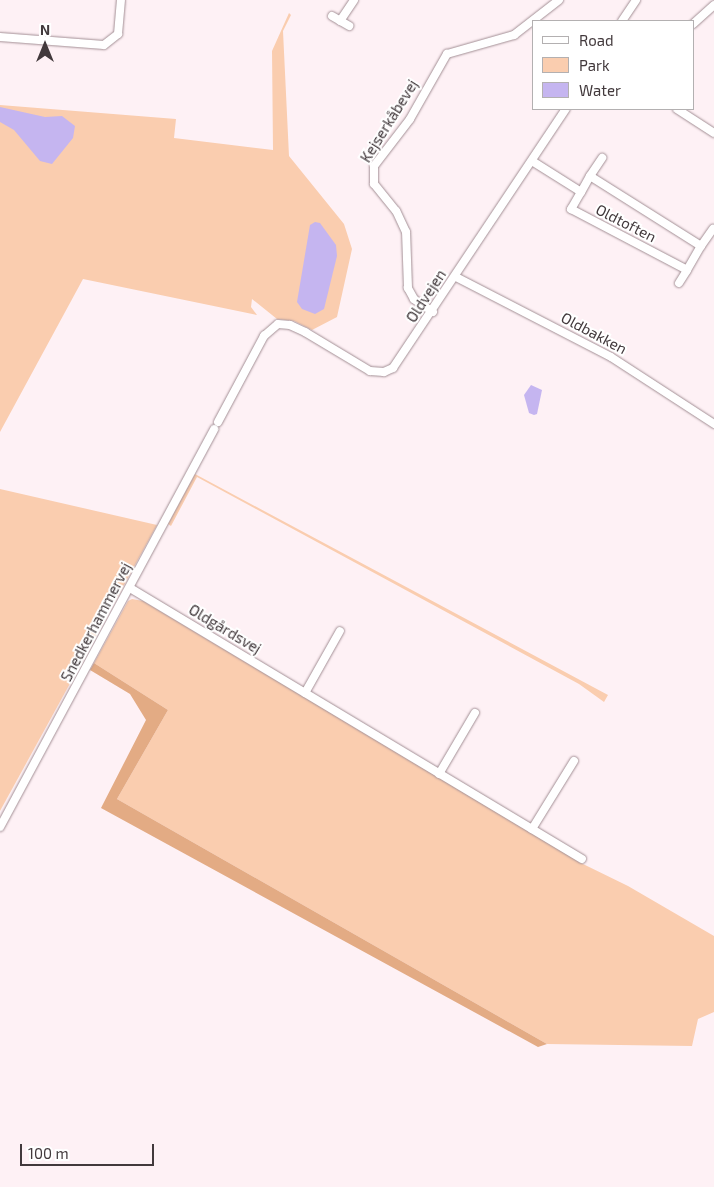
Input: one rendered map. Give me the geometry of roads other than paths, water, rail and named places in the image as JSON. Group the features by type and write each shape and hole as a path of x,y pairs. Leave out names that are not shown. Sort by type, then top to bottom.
{"street":[{"path":"0,37 101,46 117,36 121,0"},
{"path":"340,21 354,0"},
{"name":"Kejserkåbevej","path":"533,20 559,0"},
{"path":"623,20 634,0"},
{"path":"694,23 714,5"},
{"path":"332,16 349,26"},
{"name":"Kejserkåbevej","path":"433,312 414,299 408,288 406,232 399,215 374,184 374,166 410,119 447,54 514,35 532,21"},
{"name":"Oldvejen","path":"260,342 272,326 290,325 370,371 384,372 397,364 565,110"},
{"path":"679,110 714,133"},
{"path":"590,176 602,158"},
{"name":"Oldtoften","path":"532,162 581,192"},
{"name":"Oldtoften","path":"687,270 571,209 590,176 701,246"},
{"path":"679,283 713,228"},
{"name":"Oldbakken","path":"456,277 611,357 714,424"},
{"name":"Snedkerhammervej","path":"0,827 130,588 260,342"},
{"name":"Oldgårdsvej","path":"130,588 582,859"},
{"path":"305,693 340,631"},
{"path":"439,774 475,713"},
{"path":"532,829 574,760"}],"water":[{"path":"0,107 45,117 62,116 75,126 73,138 52,164 40,161 14,130 0,122"},
{"path":"315,222 320,223 336,245 337,256 324,309 315,314 302,309 297,302 310,225"},
{"path":"531,385 542,390 537,414 534,415 529,413 524,395"}]}
